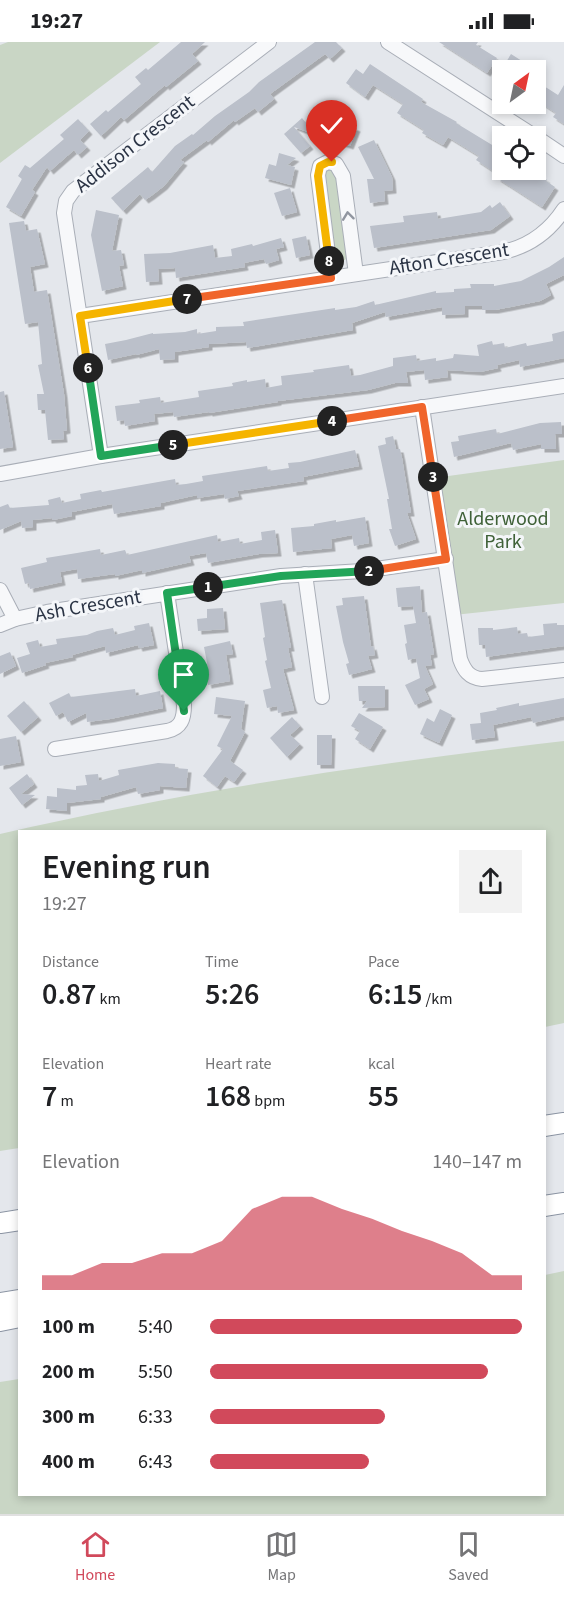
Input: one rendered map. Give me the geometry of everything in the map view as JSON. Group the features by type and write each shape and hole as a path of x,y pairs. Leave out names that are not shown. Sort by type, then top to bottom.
{"highway":[{"path":"546,1126 564,1123"},
{"path":"546,1206 564,1203"},
{"path":"0,1223 18,1220"},
{"path":"0,1303 18,1300"},
{"path":"0,1321 18,1317"}],"street":[{"name":"Addison Crescent","path":"101,456 64,213 66,201 70,194 269,42"},
{"path":"388,42 518,126"},
{"path":"546,144 564,156"},
{"path":"331,278 318,176 320,166 328,162 336,164 343,176 356,274"},
{"name":"Afton Crescent","path":"80,316 513,250 543,234 564,209"},
{"path":"0,474 101,456 564,386"},
{"path":"422,407 460,658 469,674 482,679 564,670"},
{"name":"Ash Crescent","path":"0,625 15,619 281,576 362,571 446,559"},
{"path":"305,574 322,697"},
{"name":"Ash Crescent","path":"0,590 15,619"},
{"path":"55,749 173,730 181,723 184,705 167,593"}],"green space":[{"path":"8,42 160,42 0,163 0,45"},
{"path":"332,168 337,176 348,256 345,260 337,260 335,255 323,174 324,170"},
{"name":"Alderwood Park","path":"564,460 564,603 454,615 434,478"},
{"path":"564,741 564,1023 546,1027 546,830 19,830 210,791 422,759"},
{"path":"18,830 18,1148 0,1151 0,834"},
{"path":"564,1271 564,1514 0,1514 0,1382 18,1379 18,1496 546,1496 546,1275"}],"building":[{"path":"181,42 205,42 192,54 198,61 166,87 165,85 124,120 121,117 101,136 90,124 141,84 135,77 146,68 148,70"},
{"path":"315,42 336,42 342,48 330,59 325,54 270,94 274,99 258,112 255,108 235,122 234,120 208,142 207,140 180,160 184,162 164,186 145,200 140,194 123,211 111,198 148,167 152,172 175,146 193,135 259,82"},
{"path":"439,42 478,42 476,45 497,58 492,60 492,66 487,73"},
{"path":"511,54 520,60 507,60"},
{"path":"370,64 423,99 421,102 492,145 492,170 476,160 479,156 448,137 443,145 422,133 424,130 397,113 403,104 373,85 365,97 346,83 356,69 363,74"},
{"path":"564,85 564,124 553,117 556,113 546,106 546,87 558,95"},
{"path":"302,118 316,135 294,127 310,146 301,153 284,134"},
{"path":"78,119 89,131 80,140 87,147 78,155 74,150 50,171 47,167 32,190 35,192 21,216 6,207 22,179 18,176 25,165 30,168 64,139 60,135"},
{"path":"332,119 357,128 350,146 326,138"},
{"path":"374,140 392,177 393,190 384,191 385,201 370,203 367,179 374,179 358,147"},
{"path":"279,153 296,158 287,165 295,167 291,185 265,178 269,164 276,166"},
{"path":"546,179 555,187 542,207 500,180"},
{"path":"290,188 297,212 282,216 274,193"},
{"path":"500,202 510,216 491,230 374,248 370,226 404,222 403,216 437,212 438,219 481,212 490,205 492,208"},
{"path":"96,210 119,215 112,251 121,250 124,265 119,266 123,286 102,291 91,235"},
{"path":"24,221 26,231 37,229 45,264 30,267 34,292 47,290 64,394 67,430 63,431 64,439 48,440 45,410 38,410 37,394 44,394 38,365 42,364 38,322 25,324 9,223"},
{"path":"306,236 310,255 296,258 292,239"},
{"path":"281,238 284,247 276,249 279,260 266,264 264,259 244,263 245,267 176,278 175,268 158,269 159,281 146,282 144,254 170,253 213,245 215,258 232,256 231,249"},
{"path":"564,257 564,275 546,284 551,295 540,301 495,310 482,310 482,306 465,306 465,314 442,315 442,307 386,317 385,312 352,323 353,330 247,348 246,342 209,344 209,347 175,352 175,359 160,360 159,349 108,360 105,344 153,333 185,332 197,329 197,334 216,331 216,327 244,326 243,322 356,307 374,301 375,305 436,291 436,293 454,292 454,289 471,288 470,284 494,284 494,286 521,281"},
{"path":"564,331 564,358 545,362 520,367 519,360 480,372 447,370 448,377 425,380 424,370 406,372 408,383 395,383 368,390 174,417 173,412 154,414 155,421 125,426 124,420 117,421 115,406 140,403 139,400 160,397 161,403 199,397 198,391 233,386 232,383 247,380 247,382 265,379 266,388 282,385 281,376 349,365 351,376 360,375 393,366 393,358 416,355 417,361 453,358 454,354 479,356 477,345 492,341 493,345 504,343 505,348 526,343 527,346 553,341 552,334"},
{"path":"4,391 13,447 0,449 0,392"},
{"path":"561,422 562,434 555,434 556,449 541,449 541,444 513,450 511,443 454,457 451,442 459,441 458,436 496,429 497,434 540,423"},
{"path":"393,436 396,449 400,449 411,513 407,513 416,539 395,546 389,529 392,529 387,499 389,499 378,446 386,444 385,438"},
{"path":"355,450 359,466 303,477 304,481 237,491 239,496 225,499 224,494 197,498 197,495 161,503 161,506 114,514 112,504 72,512 72,516 53,520 52,518 33,520 33,527 22,528 21,521 0,530 0,507 8,504 10,508 49,505 48,500 60,497 62,503 81,499 80,494 101,490 102,492 175,479 176,485 186,484 203,481 202,476 267,466 268,471 289,468 288,463"},
{"path":"365,517 369,543 354,546 352,535 331,539 332,548 293,552 291,528"},
{"path":"275,530 278,553 208,563 206,553 189,556 191,562 142,573 142,570 115,576 115,574 78,579 77,569 60,572 62,582 30,589 29,583 25,584 21,568 47,562 46,558 100,549 101,555 125,550 127,555 217,535 218,542 239,538 240,544 262,540 261,532"},
{"path":"420,586 422,613 427,612 434,654 430,655 432,665 425,666 433,684 424,689 429,699 415,705 405,685 420,678 416,658 408,660 404,625 416,623 413,606 398,607 396,588"},
{"path":"364,596 371,647 373,646 375,655 368,656 372,669 349,675 346,664 349,663 336,606 343,605 342,598"},
{"path":"282,600 291,648 288,648 292,667 283,669 294,710 278,713 277,706 267,708 263,690 271,688 265,661 267,660 260,603"},
{"path":"223,608 225,629 198,631 197,619 207,618 207,609"},
{"path":"149,623 154,645 139,648 138,645 106,653 105,646 72,655 73,657 45,663 46,665 22,673 17,658 30,654 26,643 38,640 40,647 57,644 56,639 87,635 113,628 115,635 135,630 134,626"},
{"path":"557,623 557,625 564,625 564,646 486,657 485,645 479,645 478,628 493,628 493,630 517,627 518,634 527,633 528,637 544,635 543,624"},
{"path":"230,641 233,654 226,655 230,681 208,685 204,647"},
{"path":"10,652 16,666 0,674 0,656"},
{"path":"358,686 385,686 385,707 362,708 367,701 359,701"},
{"path":"135,689 136,696 160,691 163,708 87,722 86,713 68,722 63,712 56,716 49,703 69,693 71,697"},
{"path":"216,697 245,701 241,729 245,732 230,761 243,770 234,782 225,776 217,787 203,776 223,749 217,746 232,716 214,714"},
{"path":"564,698 564,716 533,723 531,717 493,725 495,737 472,740 470,724 481,723 480,713 519,703 519,706"},
{"path":"24,701 38,717 21,732 7,716"},
{"path":"440,709 452,715 439,743 420,734 427,718 434,722"},
{"path":"359,713 383,727 370,749 355,739 360,731 351,726"},
{"path":"292,717 300,726 290,735 300,744 287,757 270,738"},
{"path":"317,735 332,735 331,765 317,765"},
{"path":"16,736 21,762 0,766 0,739"},
{"path":"158,763 175,764 175,768 188,769 186,788 160,786 160,790 138,794 136,787 101,797 101,799 67,803 67,811 46,809 47,796 57,797 57,788 76,790 76,786 87,785 85,775 98,774 99,781 119,775 118,770"},
{"path":"27,774 34,784 21,794 35,795 22,805 9,788"}],"route":[{"path":"184,711 167,593 281,576 362,571 446,559 422,407 101,456 80,316 331,278 318,176 320,166 332,162"}]}
